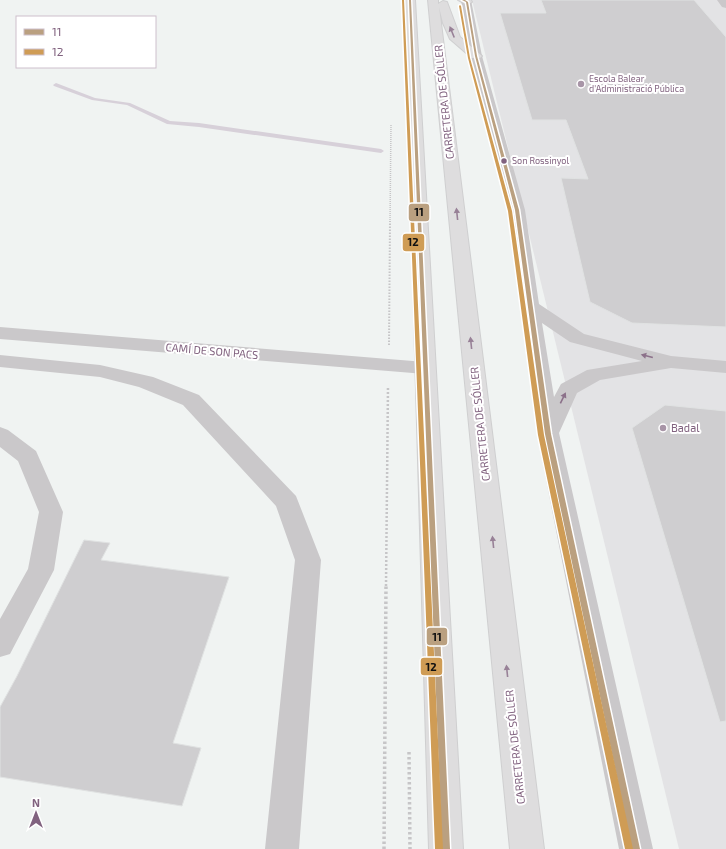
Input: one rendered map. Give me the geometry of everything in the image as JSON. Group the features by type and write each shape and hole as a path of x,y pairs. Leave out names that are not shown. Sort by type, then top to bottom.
{"main road":[{"path":"410,0 446,849"},
{"name":"CARRETERA DE SÓLLER","path":"433,0 527,849"},
{"path":"439,0 442,3 455,39 476,56"}],"street":[{"path":"722,0 726,5"},
{"path":"466,3 476,56 517,210 548,434 636,849"},
{"path":"530,306 577,338 671,362 726,367"},
{"name":"CAMÍ DE SON PACS","path":"0,333 425,368"},
{"path":"0,361 100,371 146,382 191,400 287,502 308,560 282,849"},
{"path":"548,434 568,389 594,375 671,362"},
{"path":"0,435 28,457 51,512 41,570 0,645"}],"path":[{"path":"384,849 391,121"}],"shaded area":[{"name":"Son Rossinyol","path":"472,0 726,0 726,849 679,849"}],"building":[{"path":"541,0 694,0 726,37 726,327 632,323 590,302 561,178 588,179 566,120 532,120 500,13 546,13"},
{"path":"665,405 726,411 726,721 720,722 632,428"},
{"path":"84,540 110,543 101,560 229,577 173,743 201,748 182,806 0,777 0,707 17,676"}],"waterway":[{"path":"56,85 94,99 128,104 169,123 199,125 381,151"}],"transit line":[{"name":"12","path":"403,0 439,849"},
{"name":"11","path":"410,0 446,849"},
{"name":"11","path":"463,0 467,2 476,56 517,210 548,434 636,849"},
{"name":"12","path":"460,6 469,58 510,211 541,435 629,849"}],"place":[{"name":"Escola Balear d'Administració Pública","path":"581,84"},
{"name":"Son Rossinyol","path":"504,161"},
{"name":"Badal","path":"663,428"}]}
